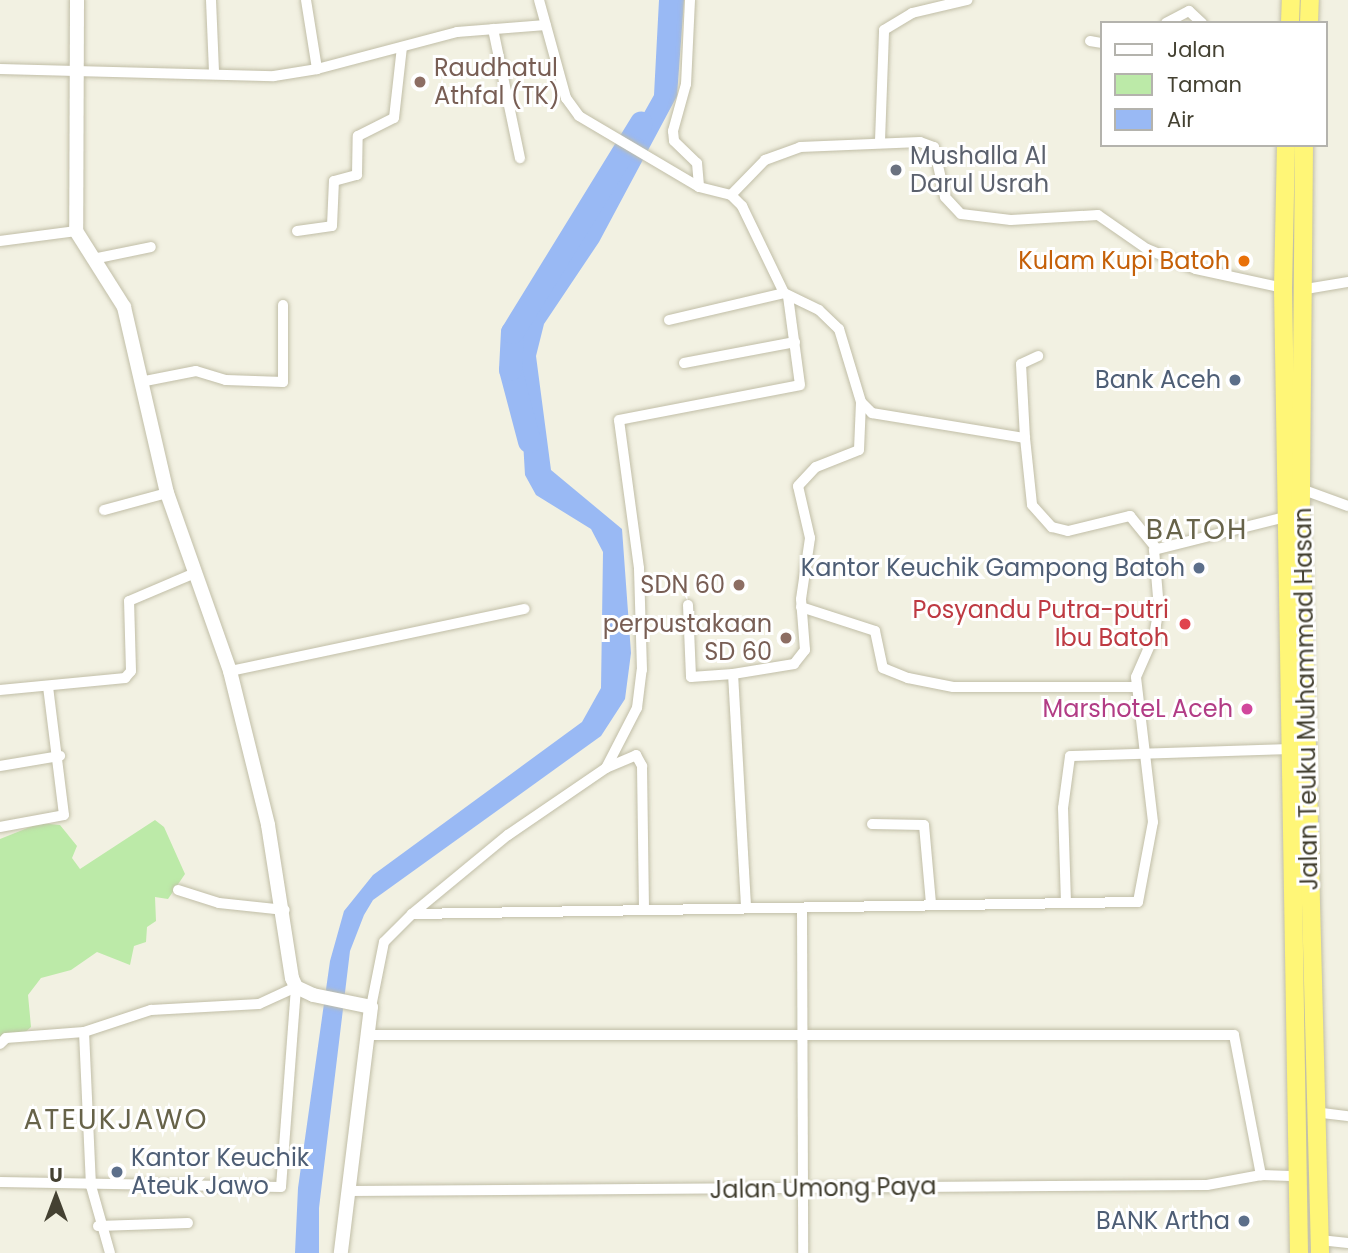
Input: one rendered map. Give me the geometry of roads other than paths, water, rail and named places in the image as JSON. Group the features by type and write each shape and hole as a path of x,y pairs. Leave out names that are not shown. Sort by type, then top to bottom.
{"highway":[{"path":"1290,21 1291,0"},
{"path":"1309,21 1310,0"},
{"name":"Jalan Teuku Muhammad Hasan","path":"1286,147 1301,489 1306,1087 1298,1176 1299,1253"},
{"name":"Jalan Teuku Muhammad Hasan","path":"1304,147 1292,289 1289,516 1293,749 1306,1087 1314,1112 1320,1247"}],"street":[{"path":"0,1182 91,1186 283,1185 296,987 285,909 230,671 167,493 124,307 76,231 77,0"},
{"path":"211,0 214,72"},
{"path":"306,0 317,69"},
{"path":"539,0 571,107 604,134 654,163 699,187 731,195 742,206 786,295 801,382 797,388 619,420 639,568 642,670 636,708 606,768"},
{"path":"690,0 686,84 673,131 674,141 697,163 699,187"},
{"path":"911,0 912,13"},
{"path":"880,141 882,36 889,24 912,13 967,0"},
{"path":"1170,21 1189,10 1200,21"},
{"path":"0,69 214,72 288,76 402,47 493,29 546,25"},
{"path":"493,29 520,158"},
{"path":"297,231 331,226 334,181 357,175 358,136 394,118 402,47"},
{"path":"731,195 751,170 781,152 880,141 934,147 945,197 961,214 1011,220 1098,215 1147,249 1196,269 1292,289 1348,282"},
{"path":"0,241 76,231"},
{"path":"93,259 151,247"},
{"path":"669,320 786,295 819,310 839,329 861,402 859,450 799,481 810,538 801,607 805,650 794,664 733,674 691,677 688,605"},
{"path":"140,383 196,370 226,380 283,382 284,305"},
{"path":"684,363 795,342"},
{"path":"412,914 644,906 802,908 1126,904 1141,897 1153,824 1136,687 1158,609 1156,548 1130,516 1068,531 1052,527 1032,505 1021,364 1038,356"},
{"path":"861,402 872,413 904,422 1025,438"},
{"path":"1301,489 1348,506"},
{"path":"104,510 167,493"},
{"path":"1156,548 1289,516"},
{"path":"0,690 125,678 131,671 129,601 195,573"},
{"path":"801,607 875,631 883,668 908,678 953,687 1136,687"},
{"path":"230,671 525,609"},
{"path":"733,674 746,906"},
{"path":"0,827 64,815 60,756 48,686"},
{"path":"1066,903 1067,759 1144,751 1293,749"},
{"path":"341,1253 367,1035 365,1006 384,942 475,860 606,768 630,755 641,761 644,906"},
{"path":"0,766 60,756"},
{"path":"872,824 924,825 931,905"},
{"path":"178,890 228,905 285,909"},
{"path":"802,908 805,1034 803,1253"},
{"path":"0,1044 6,1038 84,1032 151,1010 259,1004 296,987 313,995 365,1006"},
{"path":"84,1032 91,1186 98,1226 110,1253"},
{"path":"367,1035 1234,1035 1261,1175"},
{"path":"1314,1112 1348,1116"},
{"name":"Jalan Umong Paya","path":"348,1191 1207,1185 1261,1175 1298,1176"},
{"path":"98,1226 188,1223"},
{"path":"1320,1247 1348,1243"}],"water":[{"path":"659,0 684,0 677,96 599,242 544,324 536,356 551,470 622,529 631,653 625,699 601,736 373,900 364,915 350,951 319,1208 319,1253 295,1253 298,1188 330,961 344,911 373,875 582,722 601,688 603,552 591,529 536,495 525,475 517,339 654,95"}],"waterway":[{"path":"529,441 510,369 512,332 641,122"}],"place":[{"name":"Raudhatul Athfal (TK)","path":"420,82"},
{"name":"Mushalla Al Darul Usrah","path":"896,170"},
{"name":"Kulam Kupi Batoh","path":"1244,261"},
{"name":"Bank Aceh","path":"1235,380"},
{"name":"Kantor Keuchik Gampong Batoh","path":"1199,568"},
{"name":"SDN 60","path":"739,585"},
{"name":"Posyandu Putra-putri Ibu Batoh","path":"1185,624"},
{"name":"perpustakaan SD 60","path":"786,638"},
{"name":"MarshoteL Aceh","path":"1247,709"},
{"name":"Kantor Keuchik Ateuk Jawo","path":"117,1172"},
{"name":"BANK Artha","path":"1244,1221"}],"district":[{"name":"BATOH","path":"1197,530"},
{"name":"ATEUKJAWO","path":"116,1120"}]}
